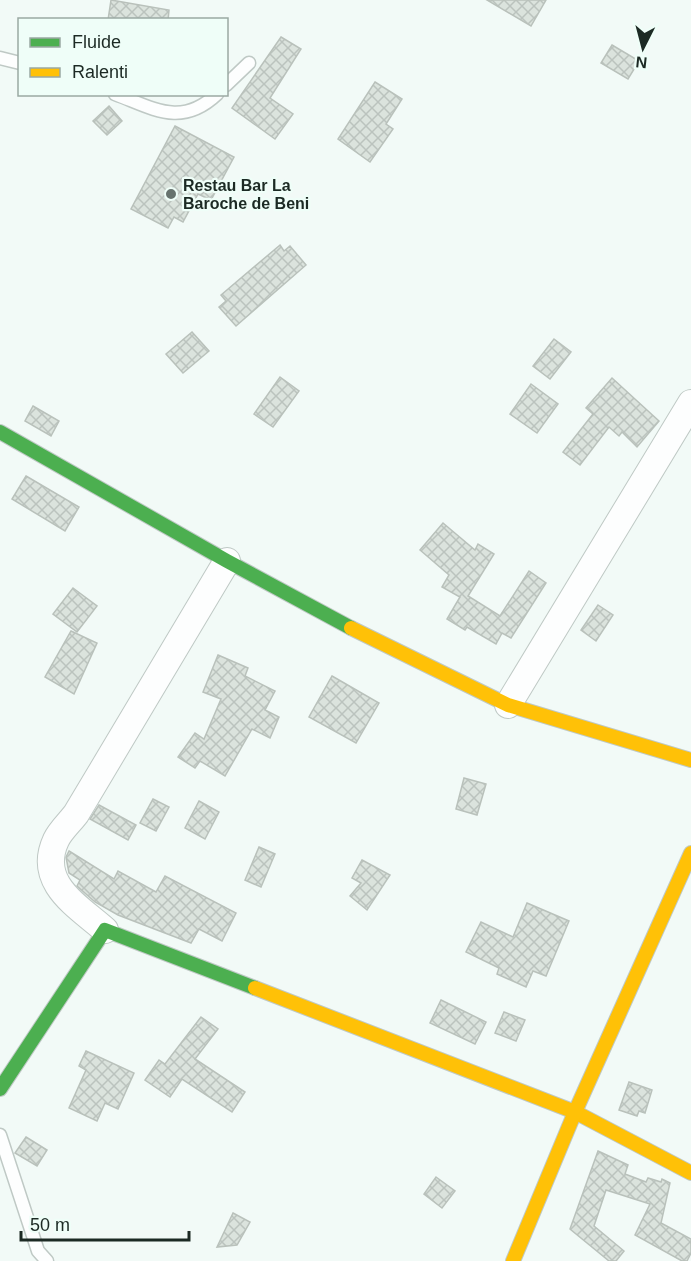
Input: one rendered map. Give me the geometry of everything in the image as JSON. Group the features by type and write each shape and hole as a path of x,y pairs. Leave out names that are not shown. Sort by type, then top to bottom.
{"street":[{"path":"508,705 691,403"},
{"path":"0,432 226,561 348,626 508,705 691,760"},
{"path":"226,561 82,804 56,841 50,866 57,887 105,930 575,1112 691,1173"},
{"path":"513,1261 575,1112 691,853"},
{"path":"0,1089 105,930"}],"lane":[{"path":"0,58 18,62"},
{"path":"228,83 249,63"},
{"path":"120,96 154,111 176,114 192,111 214,96"},
{"path":"0,1135 38,1251 47,1261"}],"building":[{"path":"111,0 169,10 168,18 108,18"},
{"path":"487,0 546,0 531,26"},
{"path":"281,37 301,49 270,98 293,114 275,139 232,108"},
{"path":"612,45 639,61 628,79 601,63"},
{"path":"375,82 402,99 386,124 393,129 370,162 338,139"},
{"path":"109,106 122,121 107,135 93,121"},
{"path":"175,126 234,157 211,200 198,194 183,222 174,217 168,228 131,209"},
{"path":"280,245 284,251 290,246 306,265 236,326 219,307 226,301 221,295"},
{"path":"192,332 209,351 183,373 166,354"},
{"path":"554,339 571,352 550,379 533,366"},
{"path":"280,377 299,391 273,427 254,414"},
{"path":"612,378 659,421 637,447 622,432 619,436 609,427 580,465 563,452 593,414 586,408"},
{"path":"531,384 558,404 537,433 510,414"},
{"path":"33,406 59,421 51,436 25,421"},
{"path":"26,476 79,507 65,531 12,499"},
{"path":"443,523 475,550 478,544 494,554 468,596 500,616 529,571 546,583 511,638 502,633 496,644 467,627 465,630 447,619 460,597 442,587 449,575 420,550"},
{"path":"73,588 97,606 77,632 53,614"},
{"path":"598,605 613,615 596,641 581,630"},
{"path":"71,631 97,643 74,694 45,677"},
{"path":"218,655 248,668 245,676 275,691 265,710 279,717 270,738 252,729 225,776 200,761 195,768 178,757 195,733 204,739 221,699 203,692"},
{"path":"332,676 379,703 356,743 309,717"},
{"path":"464,778 486,784 477,815 456,809"},
{"path":"153,799 169,807 156,831 140,823"},
{"path":"199,801 219,812 205,839 185,828"},
{"path":"99,805 136,825 128,840 90,819"},
{"path":"259,847 275,854 261,887 245,880"},
{"path":"69,851 114,879 118,871 156,892 165,876 236,913 222,941 199,929 191,943 118,915 95,902 77,886 80,880 69,873 66,857"},
{"path":"362,860 390,875 367,910 350,896 361,883 352,878"},
{"path":"527,903 569,921 546,976 533,971 526,987 497,974 499,968 466,952 481,922 513,937"},
{"path":"441,1000 486,1022 475,1044 430,1023"},
{"path":"504,1012 525,1020 516,1041 495,1033"},
{"path":"201,1017 218,1029 195,1059 245,1092 232,1112 182,1079 170,1097 145,1080 159,1060 165,1064"},
{"path":"86,1051 134,1073 118,1109 105,1103 97,1121 69,1108 86,1070 79,1066"},
{"path":"629,1082 652,1090 645,1113 639,1111 637,1116 619,1110"},
{"path":"26,1137 47,1150 37,1166 15,1153"},
{"path":"598,1151 628,1165 625,1174 646,1182 648,1178 661,1182 662,1179 670,1183 661,1223 691,1239 691,1253 687,1261 682,1261 635,1235 650,1204 606,1190 594,1226 624,1251 616,1261 609,1261 570,1229"},
{"path":"436,1177 455,1191 442,1208 424,1194"},
{"path":"233,1213 250,1222 237,1245 217,1247"}],"traffic: fast":[{"path":"0,432 227,561 351,628"},
{"path":"0,1089 105,930 255,988"}],"traffic: slow":[{"path":"351,628 508,705 691,760"},
{"path":"513,1261 575,1112 691,853"},
{"path":"255,988 575,1112 691,1173"}],"place":[{"name":"Restau Bar La Baroche de Beni","path":"171,194"}]}
